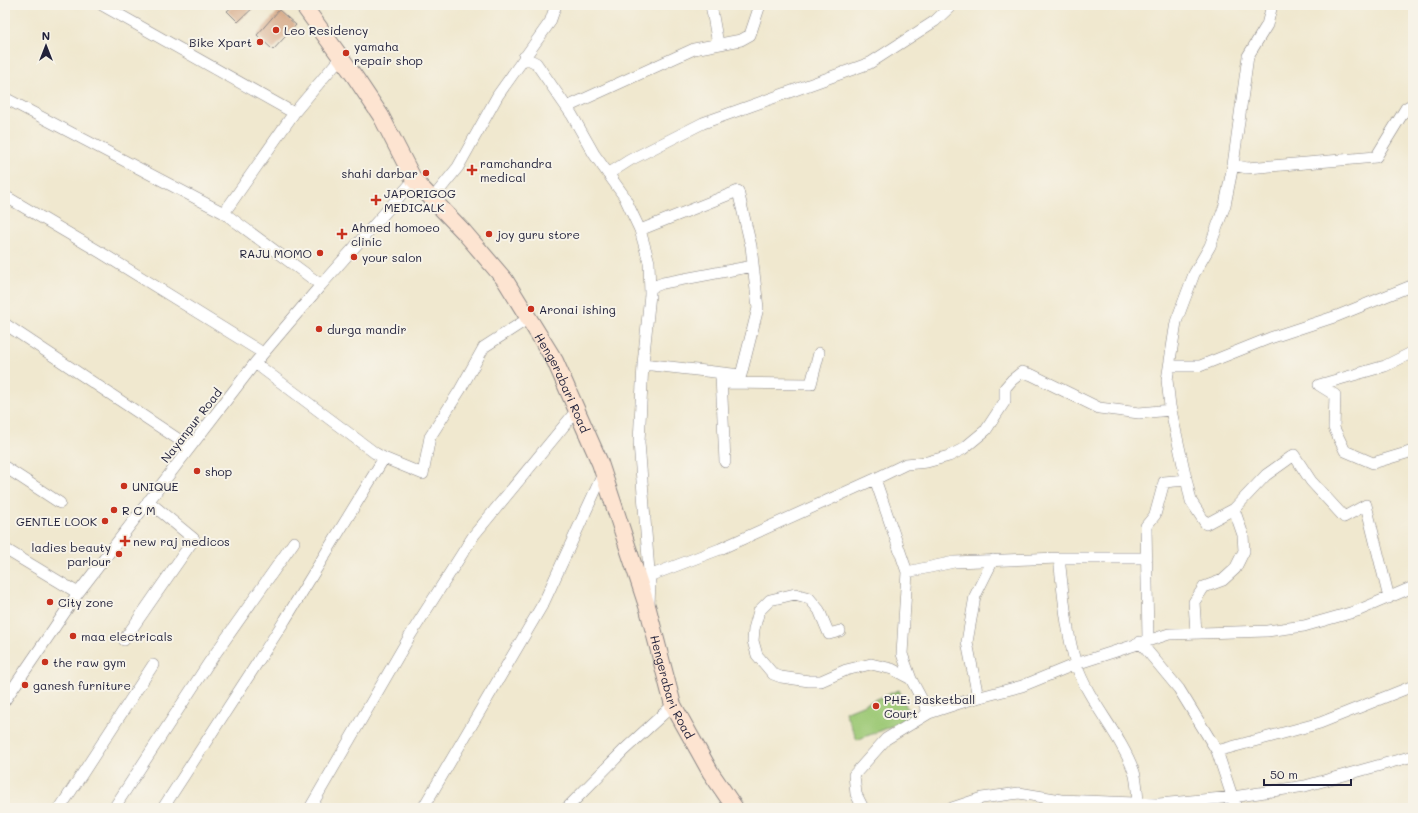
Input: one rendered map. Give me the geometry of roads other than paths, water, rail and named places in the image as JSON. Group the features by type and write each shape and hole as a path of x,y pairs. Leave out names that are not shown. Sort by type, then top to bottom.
{"main road":[{"name":"Hengerabari Road","path":"303,5 381,116 414,180 433,198 505,280 555,361 603,474 648,609 673,705 711,773 735,808"}],"street":[{"path":"102,5 294,113"},
{"path":"433,198 458,167 498,95 550,22 556,5"},
{"path":"711,5 718,44"},
{"path":"567,107 694,48 741,40 750,34 760,5"},
{"path":"608,174 630,160 703,123 870,62 935,21 952,5"},
{"path":"1272,5 1267,25 1248,56 1233,165 1225,205 1210,246 1194,274 1176,322 1167,380 1170,410 1191,501 1206,524 1234,509 1266,475 1294,455 1311,481 1344,517 1366,505 1389,598"},
{"path":"224,213 294,113 341,57"},
{"path":"524,57 536,62 567,107 594,154 624,196 640,230 649,262 650,288 643,364 639,442 649,576 648,609"},
{"path":"5,98 224,213 321,285"},
{"path":"1233,165 1247,168 1376,157 1406,108 1413,104"},
{"name":"Nayanpur Road","path":"5,700 78,592 255,363 321,285 414,180"},
{"path":"640,230 738,190 751,246 752,266 758,308 741,375 722,378"},
{"path":"5,196 100,252 264,353"},
{"path":"650,288 663,283 752,266"},
{"path":"1170,366 1200,366 1270,338 1337,316 1411,286"},
{"path":"255,363 384,458 423,474 430,436 460,390 484,348 529,318"},
{"path":"5,324 190,447"},
{"path":"1413,352 1385,366 1319,385 1335,395 1334,428 1345,452 1373,463 1413,451"},
{"path":"643,364 722,378 811,384 819,353"},
{"path":"649,576 720,549 876,480 906,464 927,462 949,456 963,449 986,430 1005,401 1005,388 1022,372 1032,374 1099,408 1139,414 1170,410"},
{"path":"722,378 725,462"},
{"path":"310,808 411,634 474,535 577,410"},
{"path":"163,808 285,620 384,458"},
{"path":"5,467 60,504"},
{"path":"424,808 544,602 603,474"},
{"path":"876,480 907,572 902,654 911,679 929,713"},
{"path":"1186,480 1164,482 1155,515 1146,526 1147,558 1144,641 1179,689 1217,751 1234,803"},
{"path":"124,640 194,539 148,501"},
{"path":"1196,633 1194,602 1204,587 1223,580 1235,569 1244,551 1243,535 1234,509"},
{"path":"114,808 208,664 294,542"},
{"path":"5,549 78,592"},
{"path":"907,572 954,562 1059,558 1147,558"},
{"path":"1059,558 1066,610 1076,664 1089,692 1120,744 1134,772 1138,802"},
{"path":"978,698 967,642 975,596 993,560"},
{"path":"863,808 856,794 854,775 886,739 929,713 1022,686 1076,664 1169,634 1267,631 1304,626 1357,611 1413,587"},
{"path":"840,630 829,634 819,610 809,598 796,594 770,600 759,611 754,629 753,641 757,655 773,674 781,677 821,681 846,670 871,664 892,669 911,679"},
{"path":"60,808 153,665"},
{"path":"1217,751 1320,723 1413,686"},
{"path":"567,808 624,750 673,705"},
{"path":"952,808 982,798 1019,793 1061,800 1159,804 1234,803 1305,786 1413,756"}],"place":[{"name":"Leo Residency","path":"276,30"},
{"name":"Bike Xpart","path":"260,42"},
{"name":"yamaha repair shop","path":"346,53"},
{"name":"ramchandra medical","path":"472,170"},
{"name":"shahi darbar","path":"426,173"},
{"name":"JAPORIGOG MEDICALK","path":"376,200"},
{"name":"Ahmed homoeo clinic","path":"342,234"},
{"name":"joy guru store","path":"489,234"},
{"name":"RAJU MOMO","path":"320,253"},
{"name":"your salon","path":"354,257"},
{"name":"Aronai ishing","path":"531,309"},
{"name":"durga mandir","path":"319,329"},
{"name":"shop","path":"197,471"},
{"name":"UNIQUE","path":"124,486"},
{"name":"R C M","path":"114,510"},
{"name":"GENTLE LOOK","path":"105,521"},
{"name":"new raj medicos","path":"125,541"},
{"name":"ladies beauty parlour","path":"119,554"},
{"name":"City zone","path":"50,602"},
{"name":"maa electricals","path":"73,636"},
{"name":"the raw gym","path":"45,662"},
{"name":"ganesh furniture","path":"25,685"},
{"name":"PHE: Basketball Court","path":"876,706"}]}
